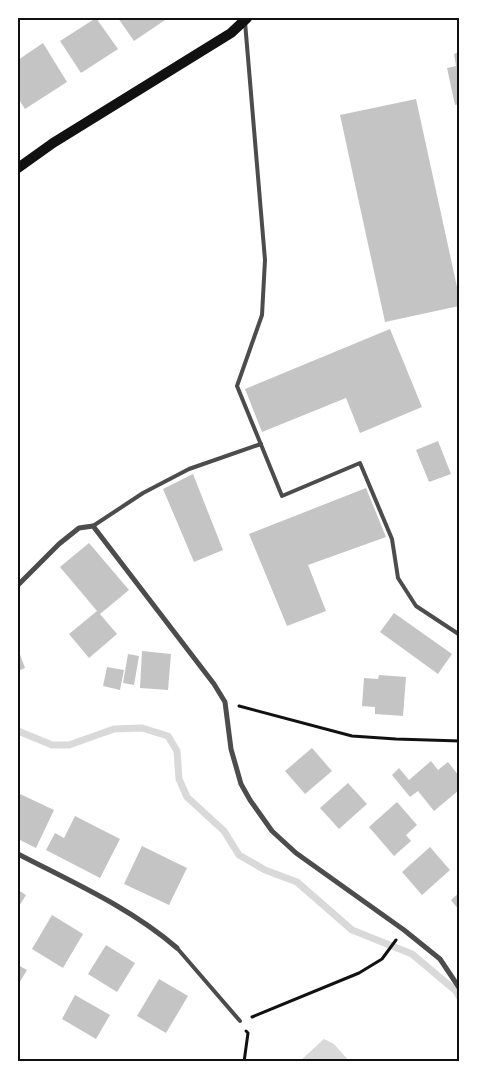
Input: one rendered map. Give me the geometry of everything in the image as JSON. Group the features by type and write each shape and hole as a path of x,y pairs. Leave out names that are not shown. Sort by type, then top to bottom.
{"main road":[{"path":"18,168 53,143 231,33 246,19"}],"street":[{"path":"18,586 59,544 79,528 93,526 214,684 225,702 231,749 241,784 272,831 296,853 440,958 460,989"},
{"path":"18,854 140,919 178,948"}],"lane":[{"path":"246,19 265,260 262,315 237,386 282,496 360,463 392,539 398,578 416,606 460,635"},
{"path":"93,526 143,493 190,469 260,444"},
{"path":"178,948 240,1021"}],"path":[{"path":"225,702 352,736 460,741"},
{"path":"244,1062 248,1033 240,1021 359,973 382,958 400,936"}],"shaded area":[{"path":"324,1039 334,1044 349,1061 300,1061"}],"building":[{"path":"96,18 118,49 81,73 60,41"},
{"path":"118,18 168,18 134,41"},
{"path":"43,43 67,82 25,109 18,98 18,60"},
{"path":"459,52 459,104 455,105 447,68 456,66 454,54"},
{"path":"416,99 459,296 459,306 385,322 340,115"},
{"path":"390,329 422,407 360,433 346,398 262,432 245,389"},
{"path":"438,441 451,474 429,482 416,450"},
{"path":"193,474 223,550 194,562 163,489"},
{"path":"366,488 386,537 308,565 326,611 287,626 249,534"},
{"path":"89,543 129,590 100,614 117,634 89,658 69,634 97,611 60,567"},
{"path":"394,613 452,654 438,674 380,632"},
{"path":"18,649 25,668 18,671"},
{"path":"142,651 171,654 168,690 140,688"},
{"path":"128,654 139,656 134,685 123,683"},
{"path":"107,667 124,670 120,690 103,686"},
{"path":"379,675 406,677 403,716 375,714 375,707 362,706 364,678 378,679"},
{"path":"312,748 332,771 305,794 285,771"},
{"path":"431,761 438,770 448,762 459,776 459,790 434,811 418,791 410,797 392,775 399,768 409,780"},
{"path":"348,783 367,804 339,829 320,808"},
{"path":"20,794 54,810 36,848 18,839 18,799"},
{"path":"397,802 417,825 406,835 411,841 394,856 369,827"},
{"path":"75,816 120,839 100,878 46,850 55,833 64,838"},
{"path":"142,846 187,868 169,905 124,884"},
{"path":"430,847 450,870 422,895 402,872"},
{"path":"18,890 26,895 18,908"},
{"path":"459,893 459,910 451,900"},
{"path":"52,915 83,934 63,968 32,949"},
{"path":"106,945 135,963 117,992 88,974"},
{"path":"18,965 27,970 18,985"},
{"path":"159,979 188,996 166,1033 137,1016"},
{"path":"75,995 110,1015 96,1039 62,1019"}],"waterway":[{"path":"18,731 52,745 69,745 114,729 142,728 168,736 177,751 179,779 187,797 224,831 239,855 265,870 297,882 352,930 412,954 456,991 460,998"}]}
